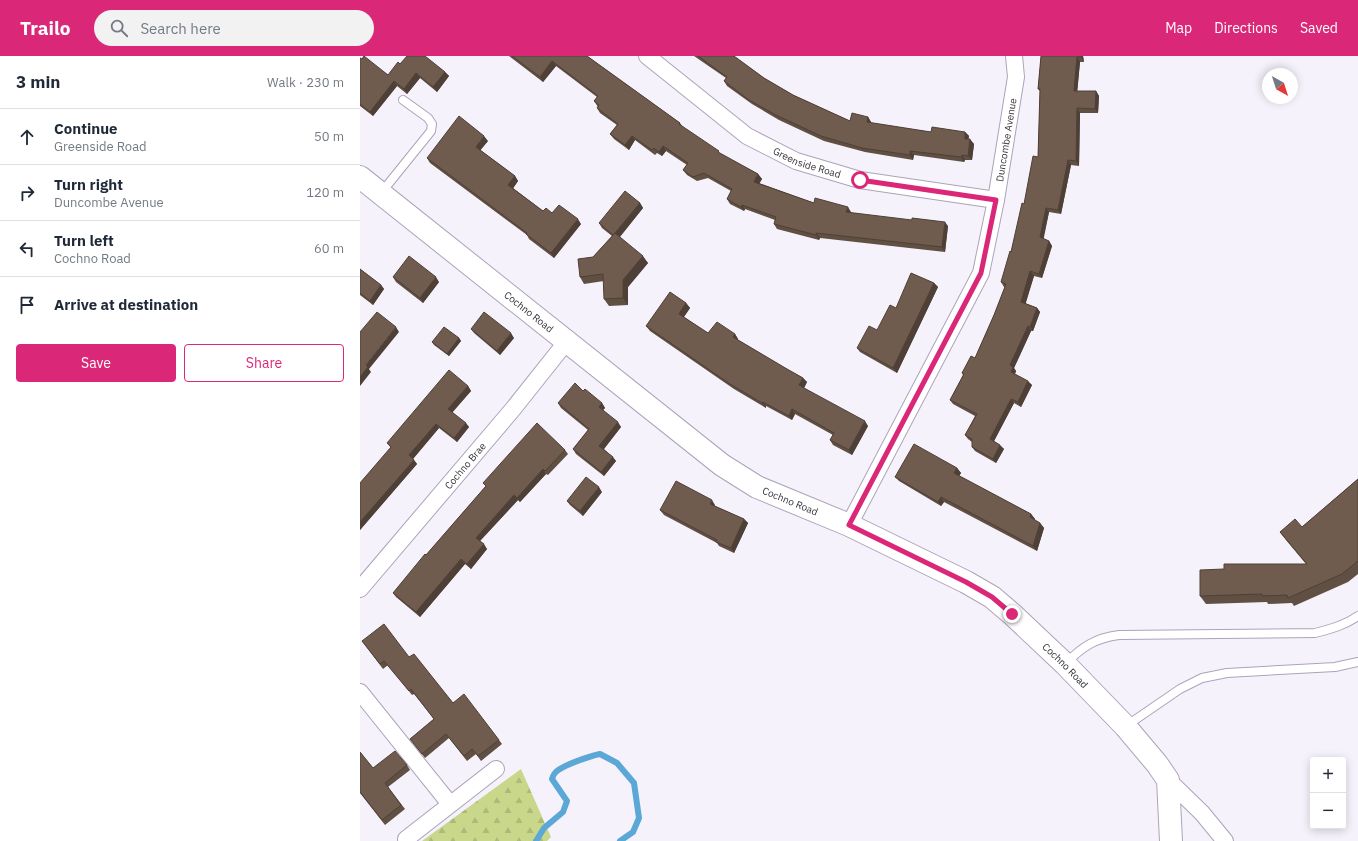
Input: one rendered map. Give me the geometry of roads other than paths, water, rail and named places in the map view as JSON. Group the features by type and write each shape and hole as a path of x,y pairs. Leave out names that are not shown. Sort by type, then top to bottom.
{"street":[{"name":"Greenside Road","path":"647,56 747,136 796,161 860,180 996,200"},
{"name":"Duncombe Avenue","path":"849,525 981,273 996,200 1016,77 1014,56"},
{"name":"Cochno Road","path":"360,177 722,465 741,478 757,487 849,525 966,582 992,597 1065,664 1125,726 1157,764 1168,780"},
{"name":"Cochno Brae","path":"360,588 513,409 567,341"},
{"path":"360,692 450,804"},
{"path":"406,840 496,769"},
{"path":"1168,780 1171,841"},
{"path":"1168,780 1202,813 1225,841"}],"lane":[{"path":"381,193 431,131 432,124 428,118 403,100"},
{"path":"1065,664 1080,650 1092,642 1108,636 1191,633 1315,633 1331,629 1358,616"},
{"path":"1125,726 1180,689 1202,678 1227,673 1335,667 1358,662"}],"waterway":[{"path":"536,841 544,828 563,812 567,801 552,779 554,774 569,764 600,754 617,763 634,783 639,818 633,832 620,841"}]}
